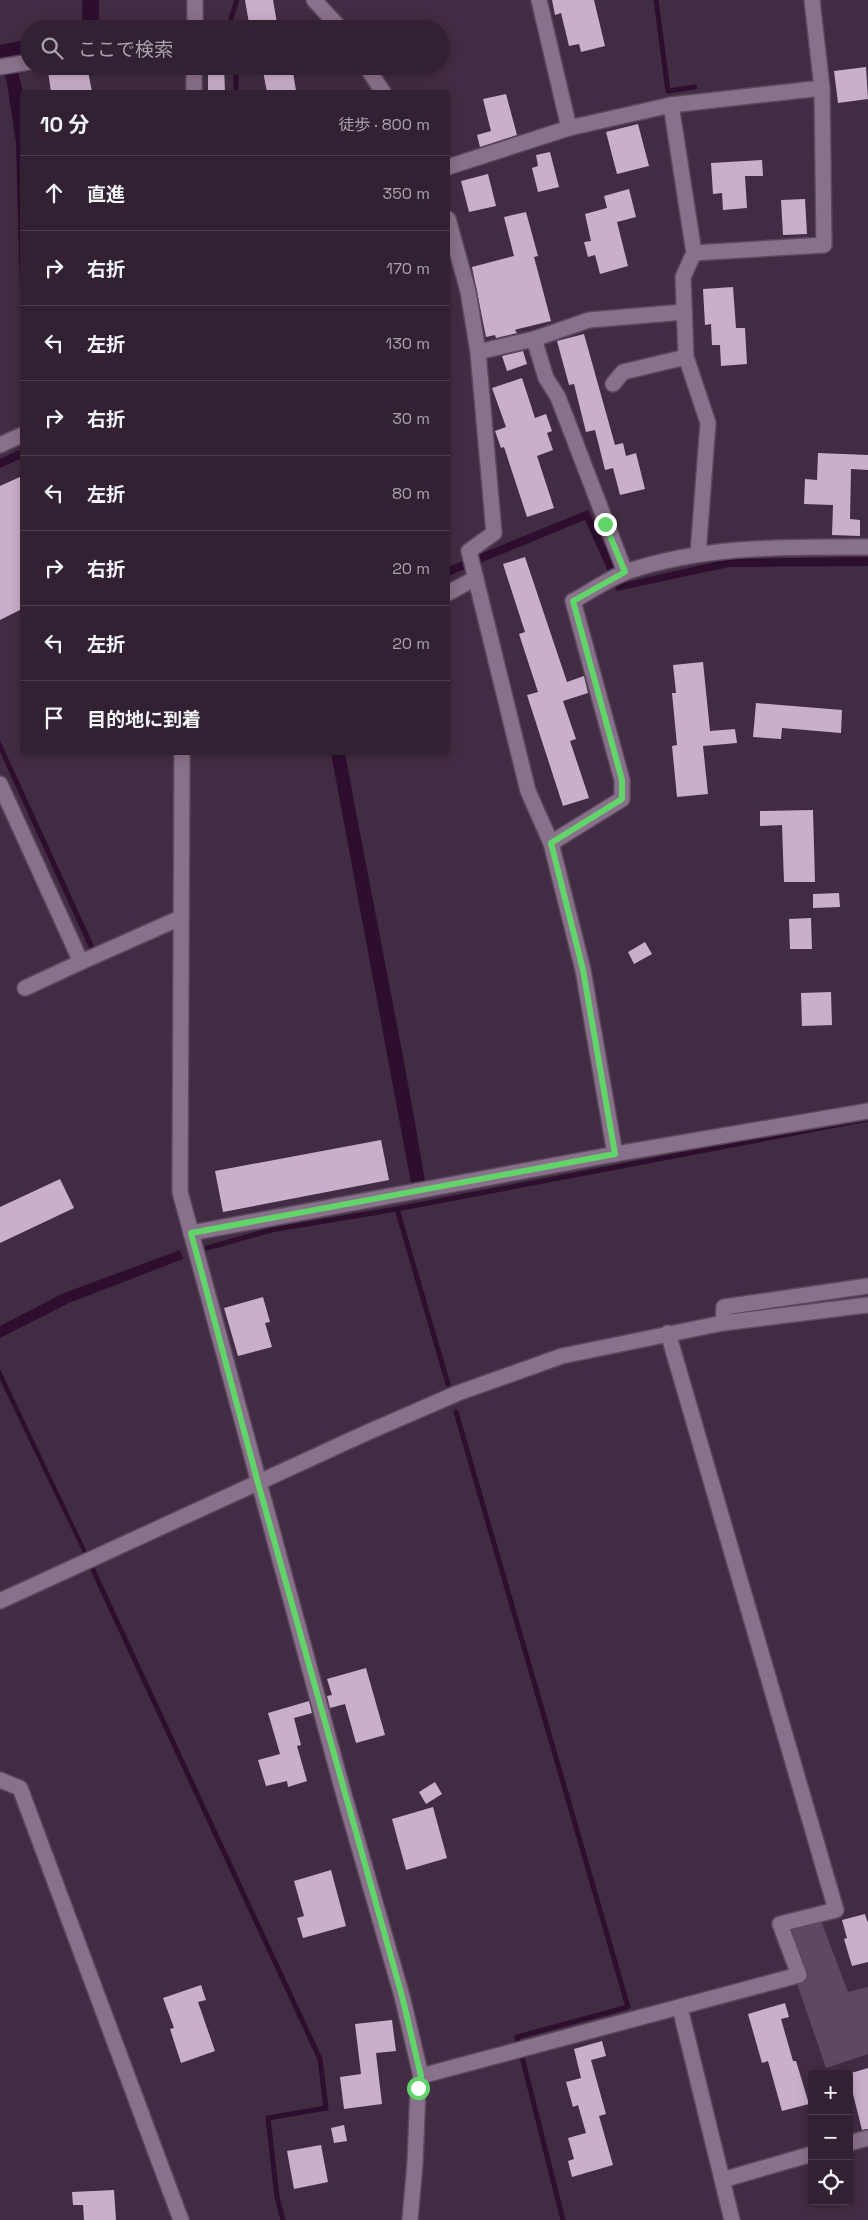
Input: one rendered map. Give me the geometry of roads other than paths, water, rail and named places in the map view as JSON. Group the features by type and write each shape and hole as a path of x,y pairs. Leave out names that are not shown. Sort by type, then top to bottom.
{"street":[{"path":"194,0 195,20"},
{"path":"314,0 333,20"},
{"path":"539,0 569,128"},
{"path":"694,253 824,246 822,88 812,0"},
{"path":"0,67 20,63"},
{"path":"194,75 194,90"},
{"path":"372,75 382,90"},
{"path":"450,166 569,128 671,105 822,88"},
{"path":"671,105 694,253 683,277 686,357 708,423 698,554"},
{"path":"450,238 468,291 478,352 494,532 469,551 528,790 551,843 583,970 615,1154"},
{"path":"478,352 534,339 589,320 684,312"},
{"path":"534,339 546,378 558,397 625,572"},
{"path":"613,384 623,372 686,357"},
{"path":"0,445 20,436"},
{"path":"551,843 622,799 622,780 573,601 625,572 698,554 773,547 868,547"},
{"path":"450,592 475,575"},
{"path":"182,755 180,1192 258,1483 402,1996 421,2076 418,2088 415,2163 410,2220"},
{"path":"0,784 81,962"},
{"path":"25,988 180,918"},
{"path":"191,1233 615,1154 868,1110"},
{"path":"722,1323 724,1307 868,1286"},
{"path":"0,1601 458,1393 562,1356 722,1323 868,1305"},
{"path":"421,2076 799,1975 780,1924 836,1910 668,1333"},
{"path":"0,1780 20,1788 181,2220"},
{"path":"680,2008 732,2220"},
{"path":"853,2142 868,2138"},
{"path":"722,2180 808,2155"}],"waterway":[{"path":"231,20 237,0"},
{"path":"656,0 668,91 695,87"},
{"path":"236,75 236,90"},
{"path":"207,1248 271,1230 397,1209 868,1119"},
{"path":"397,1209 448,1384"},
{"path":"456,1412 628,2007 517,2037 563,2220"},
{"path":"93,1570 320,2059 326,2108 268,2118 277,2197 283,2220"}]}
